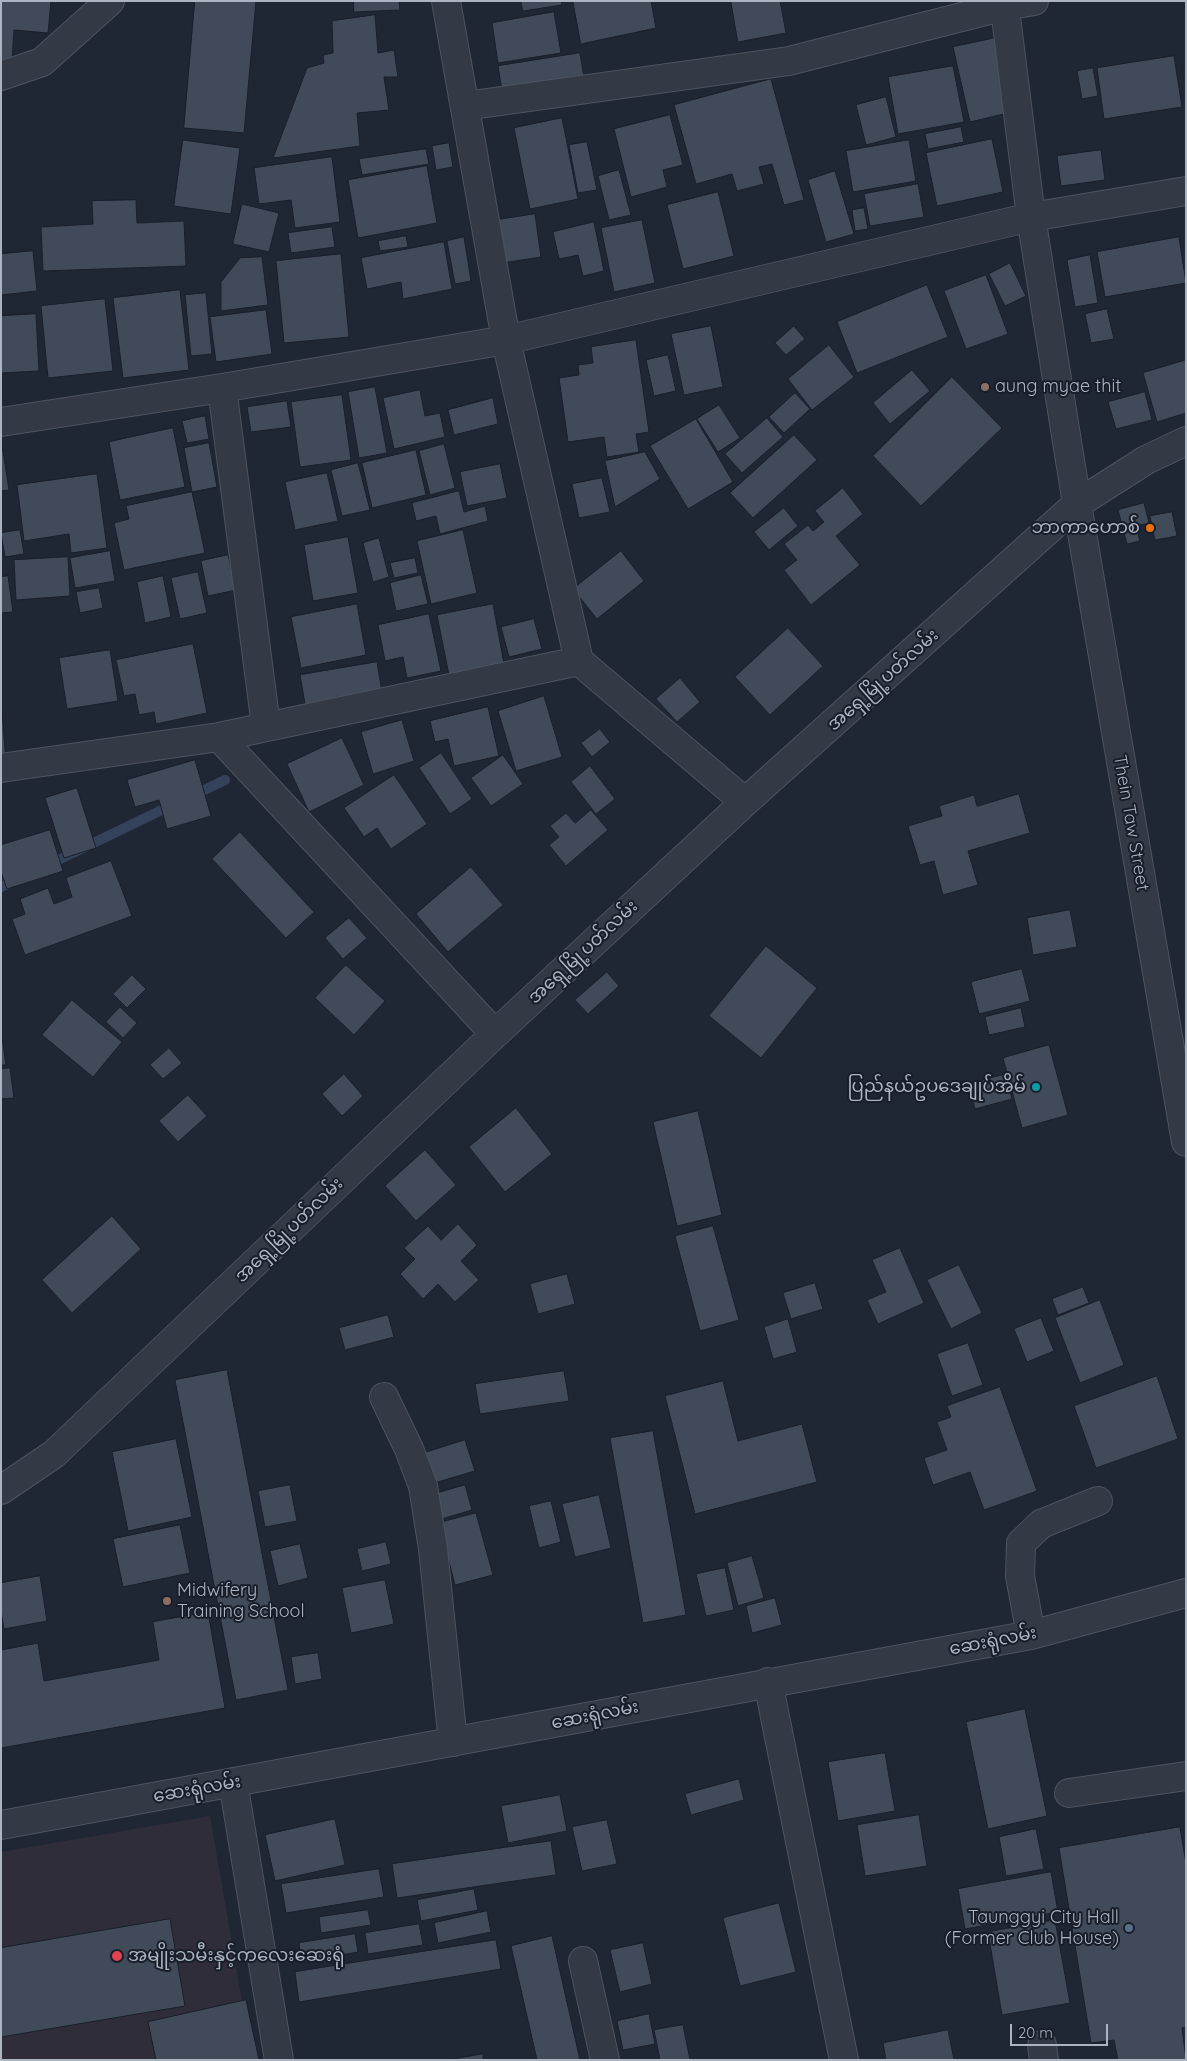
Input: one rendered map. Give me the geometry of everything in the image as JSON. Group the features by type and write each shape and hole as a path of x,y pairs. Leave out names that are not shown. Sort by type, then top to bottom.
{"street":[{"path":"1,76 42,62 110,1"},
{"path":"446,1 506,340 579,661 745,802"},
{"path":"465,106 789,61 1004,4 1034,1"},
{"name":"Thein Taw Street","path":"1004,4 1031,217 1077,504 1186,1142"},
{"path":"1,422 222,388 506,340 1031,217 1186,191"},
{"path":"222,388 266,726"},
{"name":"အရှေ့မြို့ပတ်လမ်း","path":"1,1490 54,1454 495,1034 745,802 1077,504 1146,460 1186,441"},
{"path":"1,768 219,737 579,661"},
{"path":"219,737 495,1034"},
{"path":"384,1397 409,1449 423,1486 433,1549 453,1742"},
{"path":"1031,1635 1020,1576 1021,1543 1040,1524 1098,1501"},
{"name":"ဆေးရုံလမ်း","path":"1,1825 1031,1635 1186,1593"},
{"path":"768,1682 844,2060"},
{"path":"1069,1793 1186,1776"},
{"path":"233,1782 279,2060"},
{"path":"583,1961 605,2060"}],"shaded area":[{"name":"အမျိုးသမီးနှင့်ကလေးဆေးရုံ","path":"210,1816 252,2060 1,2060 1,1852"}],"building":[{"path":"1,1 51,1 48,33 14,30 12,61 1,60"},
{"path":"195,1 256,1 244,133 184,128"},
{"path":"354,1 399,1 400,10 354,12"},
{"path":"521,1 561,1 562,5 523,11"},
{"path":"573,1 651,1 656,28 581,44"},
{"path":"731,1 780,1 786,33 738,42"},
{"path":"554,12 561,53 498,63 492,23"},
{"path":"375,15 378,53 394,50 398,77 384,77 389,110 357,113 360,146 273,158 307,68 324,63 323,55 333,53 332,21"},
{"path":"995,38 1012,112 970,122 953,47"},
{"path":"580,53 584,77 502,91 498,66"},
{"path":"1174,56 1182,107 1104,119 1097,68"},
{"path":"953,66 964,122 898,134 888,77"},
{"path":"1093,68 1098,96 1082,99 1077,71"},
{"path":"771,79 804,200 784,205 772,164 759,167 764,184 737,191 732,174 696,184 674,105"},
{"path":"886,97 896,137 866,145 856,105"},
{"path":"670,115 683,165 663,170 667,187 631,197 614,129"},
{"path":"562,118 578,199 530,209 514,128"},
{"path":"961,127 964,142 928,149 925,134"},
{"path":"992,139 1003,192 937,206 926,153"},
{"path":"183,140 240,148 231,214 174,206"},
{"path":"909,140 916,181 853,192 846,151"},
{"path":"587,142 597,190 578,193 569,145"},
{"path":"449,143 453,167 436,170 432,146"},
{"path":"426,149 429,164 362,175 359,159"},
{"path":"1101,150 1105,180 1061,186 1057,156"},
{"path":"332,157 340,222 295,228 291,200 259,204 254,168"},
{"path":"427,166 437,223 358,238 348,180"},
{"path":"619,170 631,215 609,220 598,176"},
{"path":"835,171 854,234 826,242 808,180"},
{"path":"918,184 924,217 870,226 864,194"},
{"path":"718,192 734,256 683,269 667,205"},
{"path":"136,200 137,223 184,221 186,266 43,271 41,227 93,224 92,201"},
{"path":"242,204 279,213 269,252 233,244"},
{"path":"864,208 868,229 855,231 852,210"},
{"path":"535,214 541,257 502,263 496,220"},
{"path":"642,220 655,283 614,292 601,228"},
{"path":"594,222 604,271 583,276 578,255 559,259 553,232"},
{"path":"332,227 335,247 291,253 288,233"},
{"path":"406,236 408,247 380,251 378,241"},
{"path":"464,237 471,281 455,284 447,241"},
{"path":"1179,237 1186,283 1105,297 1097,252"},
{"path":"444,242 452,289 403,299 401,282 367,289 361,258"},
{"path":"33,251 37,291 1,295 1,254"},
{"path":"341,254 349,337 284,343 276,261"},
{"path":"1090,255 1098,303 1075,307 1067,260"},
{"path":"262,257 268,305 221,311 221,282 240,258"},
{"path":"1010,263 1026,296 1005,306 989,274"},
{"path":"986,275 1008,334 966,349 944,291"},
{"path":"927,285 948,337 857,373 837,322"},
{"path":"180,290 189,370 123,378 113,298"},
{"path":"206,293 212,354 191,356 185,295"},
{"path":"105,299 113,371 48,378 41,306"},
{"path":"1107,309 1114,339 1091,343 1085,314"},
{"path":"266,310 272,354 216,362 210,317"},
{"path":"36,314 39,371 1,373 1,316"},
{"path":"711,326 723,387 684,395 671,334"},
{"path":"794,326 805,339 786,355 775,343"},
{"path":"636,340 649,432 636,434 639,452 607,457 604,437 568,442 559,378 579,375 578,365 593,363 591,347"},
{"path":"829,345 854,377 812,410 788,379"},
{"path":"668,355 676,391 654,396 646,360"},
{"path":"1186,360 1186,413 1157,422 1143,373"},
{"path":"912,370 930,391 890,424 873,403"},
{"path":"952,377 1002,428 921,506 873,456"},
{"path":"375,387 387,453 359,458 348,392"},
{"path":"420,390 425,416 440,413 445,437 394,449 383,398"},
{"path":"1145,392 1152,420 1116,429 1108,402"},
{"path":"795,393 810,409 784,433 769,417"},
{"path":"342,395 351,460 300,467 291,402"},
{"path":"493,398 498,424 454,435 448,410"},
{"path":"287,401 291,427 251,432 247,407"},
{"path":"719,405 740,438 718,452 697,419"},
{"path":"205,416 209,439 187,443 182,421"},
{"path":"767,418 783,437 742,473 725,454"},
{"path":"696,419 733,482 688,509 650,446"},
{"path":"173,428 185,487 120,500 109,442"},
{"path":"794,435 817,460 753,518 730,493"},
{"path":"209,443 217,487 192,492 184,448"},
{"path":"444,444 455,488 430,495 419,451"},
{"path":"416,450 426,495 372,508 362,463"},
{"path":"1,451 3,451 9,490 1,491"},
{"path":"645,452 660,479 615,507 605,461"},
{"path":"358,463 370,510 342,516 331,470"},
{"path":"500,464 507,498 467,506 460,472"},
{"path":"327,473 338,521 295,530 285,482"},
{"path":"97,474 107,548 71,553 69,534 24,541 17,485"},
{"path":"602,478 610,512 579,518 572,484"},
{"path":"843,488 863,514 836,536 860,565 811,605 784,570 797,560 784,544 808,525 813,531 824,522 815,511"},
{"path":"459,491 464,512 485,506 488,521 440,534 436,516 416,521 412,503"},
{"path":"192,492 205,553 124,570 114,523 129,519 126,506"},
{"path":"1144,503 1149,523 1136,526 1140,541 1127,544 1118,510"},
{"path":"784,508 798,526 769,550 754,532"},
{"path":"1172,512 1177,536 1155,540 1150,516"},
{"path":"20,530 24,554 5,557 1,533"},
{"path":"463,530 477,593 431,604 417,541"},
{"path":"348,537 358,593 313,601 304,545"},
{"path":"379,538 389,577 373,582 363,543"},
{"path":"110,551 115,581 75,588 70,558"},
{"path":"621,551 644,581 597,619 573,589"},
{"path":"228,555 236,590 208,596 201,561"},
{"path":"68,557 70,596 16,600 14,560"},
{"path":"415,558 418,573 394,578 390,563"},
{"path":"198,572 207,613 180,619 171,578"},
{"path":"421,575 428,604 396,611 390,583"},
{"path":"8,576 13,612 1,613 1,577"},
{"path":"163,576 171,617 145,623 137,582"},
{"path":"99,588 103,608 80,613 76,592"},
{"path":"357,604 366,655 301,668 291,617"},
{"path":"493,604 504,664 449,675 437,615"},
{"path":"429,614 441,671 407,678 403,657 385,661 378,625"},
{"path":"534,619 542,649 509,657 501,627"},
{"path":"788,628 823,666 770,715 735,677"},
{"path":"193,644 207,713 156,724 154,712 139,715 135,694 124,696 116,660"},
{"path":"110,650 118,701 67,709 59,658"},
{"path":"377,662 382,692 305,704 300,675"},
{"path":"680,678 700,702 677,722 656,699"},
{"path":"544,696 562,757 516,771 498,711"},
{"path":"1,699 6,761 1,761"},
{"path":"488,707 499,756 454,766 448,739 435,742 430,721"},
{"path":"402,720 414,761 373,774 361,732"},
{"path":"600,729 610,742 592,757 581,743"},
{"path":"342,738 364,785 309,812 287,764"},
{"path":"441,753 472,799 450,814 419,768"},
{"path":"503,755 523,784 491,806 471,778"},
{"path":"195,760 211,816 167,829 159,800 135,807 127,780"},
{"path":"590,766 615,799 596,814 571,782"},
{"path":"394,775 427,824 391,849 377,828 364,837 344,808"},
{"path":"77,788 96,848 64,858 45,798"},
{"path":"1019,794 1030,833 968,851 978,885 943,895 934,861 920,865 908,826 942,816 939,806 974,795 977,806"},
{"path":"591,810 608,830 566,866 549,845 559,837 550,826 566,813 575,823"},
{"path":"50,830 63,871 7,889 1,872 1,845"},
{"path":"240,832 314,912 286,938 212,859"},
{"path":"111,861 132,916 25,955 12,919 25,914 20,899 48,888 54,904 72,897 66,878"},
{"path":"471,867 503,905 448,952 416,914"},
{"path":"1070,910 1077,947 1033,955 1027,918"},
{"path":"349,918 367,938 343,959 325,938"},
{"path":"766,946 817,988 761,1058 709,1016"},
{"path":"346,965 385,1001 354,1035 315,998"},
{"path":"1022,969 1030,1001 979,1014 971,982"},
{"path":"607,972 619,986 588,1014 575,1000"},
{"path":"132,975 146,989 127,1008 113,994"},
{"path":"72,1000 122,1042 93,1077 42,1035"},
{"path":"120,1007 137,1023 123,1038 106,1022"},
{"path":"1021,1008 1025,1027 989,1035 985,1017"},
{"path":"1,1030 6,1065 1,1065"},
{"name":"ပြည်နယ်ဥပဒေချုပ်အိမ်","path":"1049,1045 1068,1115 1022,1128 1003,1058"},
{"path":"169,1048 182,1063 163,1079 150,1065"},
{"path":"10,1068 14,1098 1,1099 1,1069"},
{"path":"344,1074 363,1096 342,1116 322,1094"},
{"path":"1006,1074 1012,1099 975,1109 969,1084"},
{"path":"188,1095 207,1116 178,1142 159,1121"},
{"path":"516,1108 552,1154 505,1192 469,1147"},
{"path":"698,1111 722,1215 677,1226 653,1122"},
{"path":"425,1150 456,1185 416,1221 385,1186"},
{"path":"112,1216 141,1249 72,1313 42,1280"},
{"path":"458,1224 477,1245 461,1261 479,1280 455,1302 438,1284 423,1299 400,1274 415,1259 404,1248 428,1226 441,1240"},
{"path":"713,1226 739,1320 700,1331 675,1236"},
{"path":"900,1248 924,1303 878,1324 867,1300 886,1292 872,1260"},
{"path":"959,1265 982,1313 951,1329 927,1280"},
{"path":"567,1274 575,1304 538,1314 530,1284"},
{"path":"815,1283 823,1309 791,1319 783,1293"},
{"path":"1083,1287 1089,1303 1058,1315 1052,1299"},
{"path":"1100,1300 1124,1365 1080,1383 1055,1318"},
{"path":"388,1315 394,1337 345,1350 339,1328"},
{"path":"1041,1318 1054,1351 1027,1362 1014,1329"},
{"path":"788,1319 797,1352 773,1359 764,1327"},
{"path":"968,1343 983,1385 952,1396 937,1354"},
{"path":"227,1370 288,1690 236,1700 175,1380"},
{"path":"564,1371 569,1401 480,1414 475,1384"},
{"path":"1157,1376 1178,1439 1096,1468 1074,1406"},
{"path":"723,1381 738,1441 802,1424 817,1482 695,1514 665,1396"},
{"path":"1000,1387 1037,1491 984,1510 970,1472 933,1485 924,1458 947,1450 937,1422 951,1417 947,1406"},
{"path":"653,1431 686,1615 643,1623 610,1438"},
{"path":"176,1439 192,1517 128,1531 112,1452"},
{"path":"465,1440 475,1471 434,1483 424,1453"},
{"path":"290,1485 297,1521 265,1527 258,1491"},
{"path":"465,1485 472,1510 438,1520 431,1495"},
{"path":"599,1495 611,1548 575,1557 562,1504"},
{"path":"551,1501 561,1542 539,1548 529,1506"},
{"path":"476,1513 493,1575 455,1585 439,1523"},
{"path":"180,1525 190,1573 123,1587 113,1539"},
{"path":"386,1542 391,1564 362,1571 357,1549"},
{"path":"300,1544 308,1578 278,1586 270,1551"},
{"path":"752,1556 764,1598 738,1606 727,1563"},
{"path":"725,1568 734,1610 706,1616 696,1574"},
{"path":"40,1576 47,1621 4,1629 1,1611 1,1583"},
{"path":"385,1580 394,1624 351,1633 342,1588"},
{"path":"775,1598 782,1625 752,1633 746,1606"},
{"path":"208,1612 225,1708 1,1748 1,1650 38,1643 44,1681 159,1660 153,1622"},
{"path":"318,1653 322,1679 295,1684 291,1657"},
{"path":"1025,1709 1047,1816 988,1829 966,1722"},
{"path":"885,1753 895,1811 838,1821 828,1762"},
{"path":"739,1779 744,1800 691,1815 685,1794"},
{"path":"560,1795 567,1831 508,1843 501,1806"},
{"path":"919,1815 927,1866 865,1876 857,1825"},
{"path":"335,1819 345,1865 275,1881 265,1835"},
{"path":"607,1820 617,1864 582,1871 572,1827"},
{"path":"1180,1827 1186,1864 1186,2027 1182,2028 1186,2060 1118,2060 1114,2040 1091,2043 1059,1848"},
{"path":"1036,1829 1044,1869 1006,1876 999,1837"},
{"path":"551,1841 556,1875 397,1898 392,1864"},
{"path":"379,1869 384,1897 286,1913 281,1884"},
{"path":"1051,1872 1058,1912 965,1929 958,1889"},
{"path":"474,1889 478,1910 421,1921 417,1900"},
{"path":"779,1903 796,1972 740,1986 723,1918"},
{"path":"368,1910 371,1925 321,1933 319,1917"},
{"path":"487,1911 491,1932 438,1943 434,1923"},
{"path":"170,1919 185,2006 1,2037 1,1948"},
{"path":"1055,1920 1070,2003 1002,2015 988,1932"},
{"path":"419,1924 423,1945 368,1954 365,1933"},
{"path":"355,1934 358,1952 301,1962 299,1943"},
{"path":"552,1936 580,2060 537,2060 511,1946"},
{"path":"496,1940 501,1969 299,2002 295,1972"},
{"path":"643,1943 652,1984 620,1992 610,1950"},
{"path":"246,2000 259,2060 156,2060 148,2022"},
{"path":"649,2014 655,2044 623,2050 617,2021"},
{"path":"683,2025 690,2060 660,2060 654,2030"},
{"path":"948,2030 954,2060 886,2060 883,2043"},
{"path":"483,2054 483,2060 448,2060"}],"waterway":[{"path":"192,796 225,780"},
{"path":"48,865 172,805"},
{"path":"1,887 17,880"}],"place":[{"name":"aung myae thit","path":"985,387"},
{"name":"ဘာကာဟောစ်","path":"1150,528"},
{"name":"ပြည်နယ်ဥပဒေချုပ်အိမ်","path":"1036,1087"},
{"name":"Midwifery Training School","path":"167,1601"},
{"name":"Taunggyi City Hall (Former Club House)","path":"1129,1928"},
{"name":"အမျိုးသမီးနှင့်ကလေးဆေးရုံ","path":"117,1956"}]}
